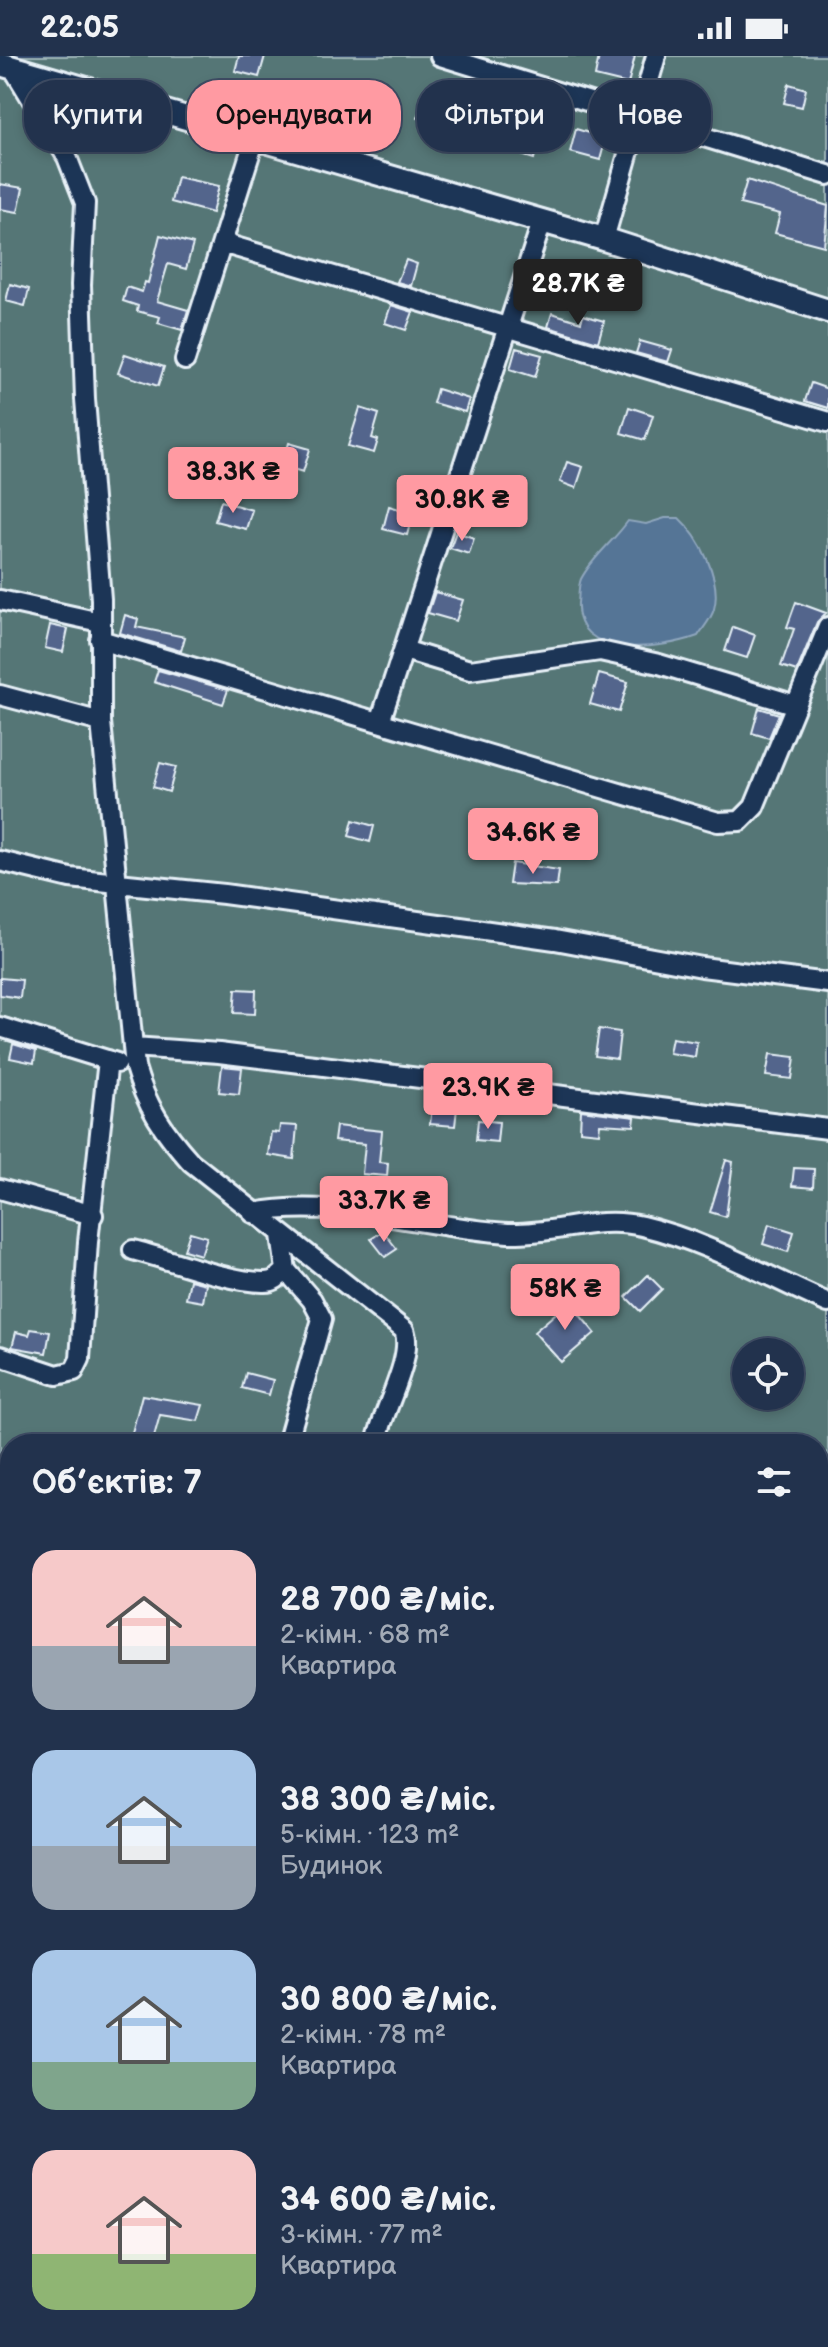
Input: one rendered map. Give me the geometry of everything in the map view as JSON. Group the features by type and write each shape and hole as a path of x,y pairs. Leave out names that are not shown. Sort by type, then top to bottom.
{"street":[{"path":"440,56 589,102"},
{"path":"649,80 656,56"},
{"path":"7,66 187,118"},
{"path":"7,66 67,157 85,203 81,285 100,631 101,722 135,1067 143,1095 162,1131 191,1162 404,1330 408,1350 378,1434"},
{"path":"711,140 828,175"},
{"path":"185,360 251,152"},
{"path":"303,152 604,239 828,311"},
{"path":"604,239 629,152"},
{"path":"380,722 510,330 542,222"},
{"path":"222,243 828,422"},
{"path":"0,600 380,722 718,822 747,817 754,807 828,627"},
{"path":"404,650 470,670 600,651 659,664 796,705"},
{"path":"0,695 101,722"},
{"path":"0,861 70,878 224,894 555,940 702,967 828,983"},
{"path":"0,1027 135,1067"},
{"path":"133,1047 265,1058 828,1129"},
{"path":"0,1356 57,1375 74,1371 84,1342 108,1060"},
{"path":"0,1189 93,1215"},
{"path":"253,1213 276,1208 341,1212 509,1233 537,1232 598,1222 624,1223 671,1235 828,1303"},
{"path":"281,1235 286,1270 312,1300 322,1319 290,1434"},
{"path":"133,1250 247,1280 267,1282 277,1279 286,1270"}],"green space":[{"path":"0,56 828,56 828,1434 0,1434"}],"water":[{"path":"665,518 679,518 687,526 707,560 716,598 709,619 698,636 643,647 605,642 590,634 581,622 578,603 580,582 586,571 628,521 646,524"}],"building":[{"path":"239,56 265,56 259,77 235,71"},
{"path":"599,56 635,56 629,80 595,76"},
{"path":"789,84 806,89 802,107 784,103"},
{"path":"576,129 589,133 589,152 602,152 600,160 570,152 573,152"},
{"path":"511,152 536,152 534,159"},
{"path":"177,177 219,186 212,213 171,202"},
{"path":"747,180 828,206 824,246 775,233 780,214 740,204"},
{"path":"0,184 23,188 18,212 0,209"},
{"path":"160,235 193,244 186,269 168,264 157,301 188,310 182,330 158,323 160,317 137,311 138,306 123,301 127,287 142,292 145,282 148,283"},
{"path":"406,260 417,264 411,286 397,282"},
{"path":"592,267 620,276 615,292 587,283"},
{"path":"10,284 29,289 25,306 6,301"},
{"path":"391,305 413,312 406,330 385,323"},
{"path":"552,313 581,322 583,315 604,321 598,342 548,327"},
{"path":"640,341 672,350 668,362 636,353"},
{"path":"516,348 542,355 535,377 510,369"},
{"path":"125,354 164,367 158,386 118,373"},
{"path":"811,383 828,389 828,408 805,401"},
{"path":"437,389 469,399 465,412 433,403"},
{"path":"629,407 653,415 645,440 621,433"},
{"path":"360,408 379,414 372,438 378,440 374,453 348,446"},
{"path":"289,443 310,449 303,472 282,466"},
{"path":"567,462 583,467 576,488 560,482"},
{"path":"221,501 252,510 246,529 215,521"},
{"path":"389,506 413,513 407,535 383,529"},
{"path":"456,532 474,538 469,554 450,548"},
{"path":"435,592 463,600 456,621 428,613"},
{"path":"796,602 826,613 817,622 797,671 781,666 794,629 787,627"},
{"path":"125,615 138,619 136,627 185,637 181,651 120,633"},
{"path":"50,625 68,629 63,652 45,648"},
{"path":"733,627 755,635 747,658 725,651"},
{"path":"158,670 228,690 223,704 154,682"},
{"path":"599,674 628,682 619,712 590,704"},
{"path":"759,708 779,714 769,738 752,733"},
{"path":"160,763 176,767 169,792 153,787"},
{"path":"353,820 374,826 370,842 349,836"},
{"path":"512,863 559,870 557,886 509,884"},
{"path":"0,978 22,980 20,998 0,995"},
{"path":"236,989 256,990 255,1014 234,1013"},
{"path":"599,1029 620,1032 617,1059 595,1056"},
{"path":"672,1038 697,1042 695,1057 669,1053"},
{"path":"13,1044 36,1051 34,1063 10,1058"},
{"path":"770,1054 795,1057 792,1079 766,1076"},
{"path":"222,1066 242,1068 239,1094 219,1092"},
{"path":"434,1092 451,1094 449,1107 457,1108 455,1126 430,1124"},
{"path":"581,1110 635,1117 634,1126 600,1124 599,1133 580,1131"},
{"path":"478,1120 499,1122 497,1142 476,1140"},
{"path":"280,1125 297,1126 294,1159 268,1155 271,1132 279,1133"},
{"path":"336,1126 382,1131 379,1162 388,1163 387,1176 362,1174 365,1144 334,1141"},
{"path":"726,1160 733,1162 726,1217 710,1212"},
{"path":"794,1168 814,1169 813,1188 792,1186"},
{"path":"769,1224 794,1232 788,1252 763,1244"},
{"path":"383,1231 397,1249 385,1257 371,1239"},
{"path":"190,1232 207,1237 201,1255 184,1250"},
{"path":"648,1275 662,1289 640,1311 626,1297"},
{"path":"190,1280 206,1284 203,1302 186,1299"},
{"path":"569,1302 595,1333 561,1362 534,1332"},
{"path":"31,1329 50,1332 46,1353 12,1347 16,1332 29,1335"},
{"path":"246,1373 273,1380 269,1395 242,1388"},
{"path":"142,1395 203,1405 198,1421 160,1415 155,1434 132,1434"}]}
